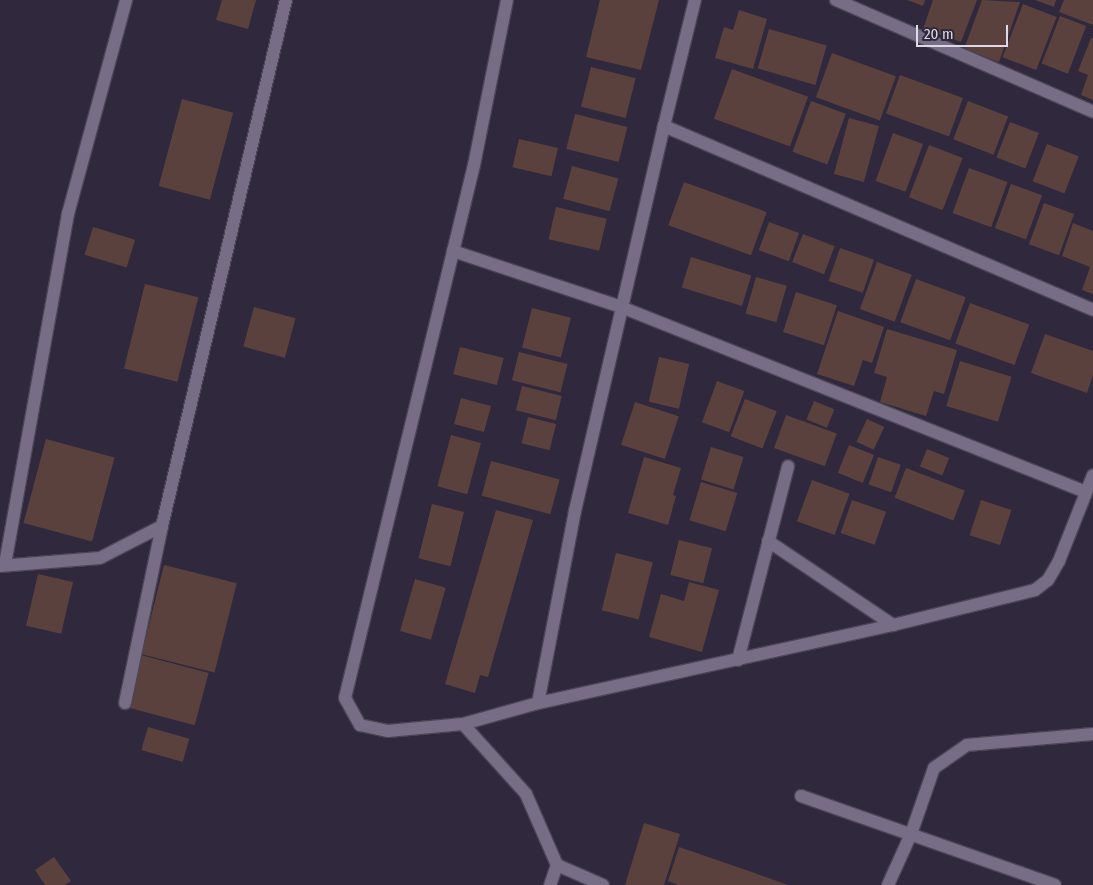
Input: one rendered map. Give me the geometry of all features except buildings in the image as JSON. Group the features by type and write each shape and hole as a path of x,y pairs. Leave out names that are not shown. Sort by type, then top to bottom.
{"street":[{"path":"126,0 68,214 3,565 100,558 162,526"},
{"path":"125,703 162,526 286,0"},
{"path":"507,0 474,165 345,698 360,725 388,731 463,724 538,703 893,625 1035,590 1048,580 1059,561 1093,475"},
{"path":"538,703 576,512 622,306 696,0"},
{"path":"836,0 1093,112"},
{"path":"664,126 1093,310"},
{"path":"453,251 622,306 1085,492"},
{"path":"738,660 788,466"},
{"path":"768,541 893,625"},
{"path":"463,724 526,794 557,865 550,885"},
{"path":"888,885 911,834 934,768 967,745 1093,734"},
{"path":"801,796 1055,885"},
{"path":"557,865 604,885"}]}
